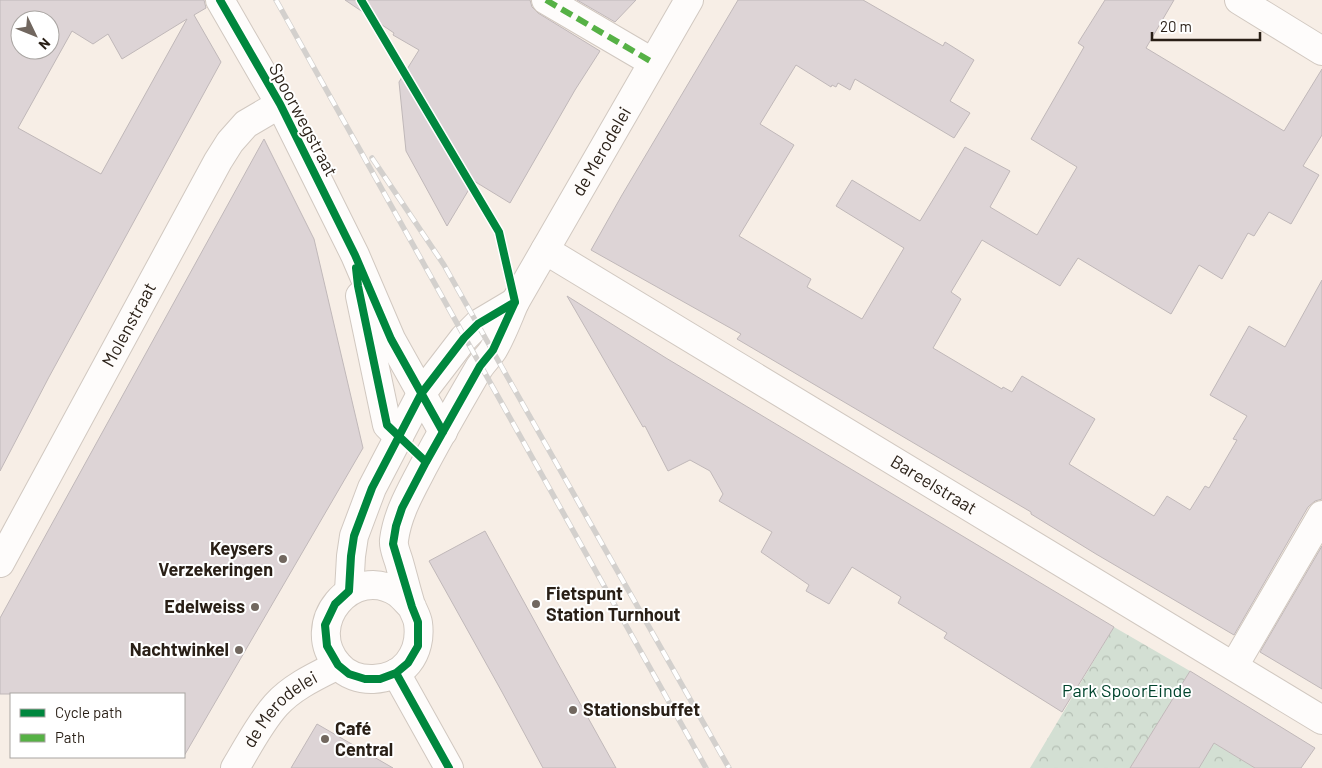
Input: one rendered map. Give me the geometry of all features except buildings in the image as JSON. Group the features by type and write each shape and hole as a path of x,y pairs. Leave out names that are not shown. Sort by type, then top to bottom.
{"street":[{"name":"Spoorwegstraat","path":"220,0 280,104 355,255 391,339 443,432"},
{"path":"546,0 652,62"},
{"name":"de Merodelei","path":"515,302 478,324 464,338 421,394 372,488 354,536 349,591 335,604 325,626 327,646 338,665 349,674 365,679 380,679 396,673 408,663 418,646 418,622 393,544 402,508 480,366 493,350 515,302 689,0"},
{"path":"1239,0 1322,51"},
{"name":"Molenstraat","path":"0,562 218,161 230,142 246,124 280,104"},
{"name":"Bareelstraat","path":"545,250 1322,720"},
{"name":"Spoorwegstraat","path":"355,255 358,286 387,425 399,437"},
{"path":"1234,666 1322,515"},
{"path":"349,591 367,586 381,586 398,593 412,607"},
{"name":"de Merodelei","path":"235,768 276,704 302,683 338,665"},
{"path":"396,673 449,768"}],"green space":[{"name":"Park SpoorEinde","path":"1114,627 1190,671 1130,768 1030,768"},
{"name":"Park SpoorEinde","path":"1214,743 1255,768 1199,768"}],"railway":[{"path":"276,0 706,768"},
{"path":"372,158 444,265 729,768"}],"marked path":[{"path":"546,0 652,62"}],"cycle path":[{"path":"220,0 280,104 355,255 391,339 443,432"},
{"path":"361,0 499,232 515,302"},
{"path":"356,268 358,286 387,425 426,462"},
{"path":"515,302 493,350 480,366 426,462 402,508 396,526 393,544 418,622 418,646 408,663 396,673 380,679 365,679 349,674 338,665 327,646 325,625 335,604 349,591 354,536 372,488 421,394 464,338 478,324 515,302"},
{"path":"396,673 449,768"}],"place":[{"name":"Keysers Verzekeringen","path":"283,559"},
{"name":"Fietspunt Station Turnhout","path":"536,604"},
{"name":"Edelweiss","path":"255,607"},
{"name":"Nachtwinkel","path":"239,650"},
{"name":"Stationsbuffet","path":"573,710"},
{"name":"Café Central","path":"325,739"}]}
